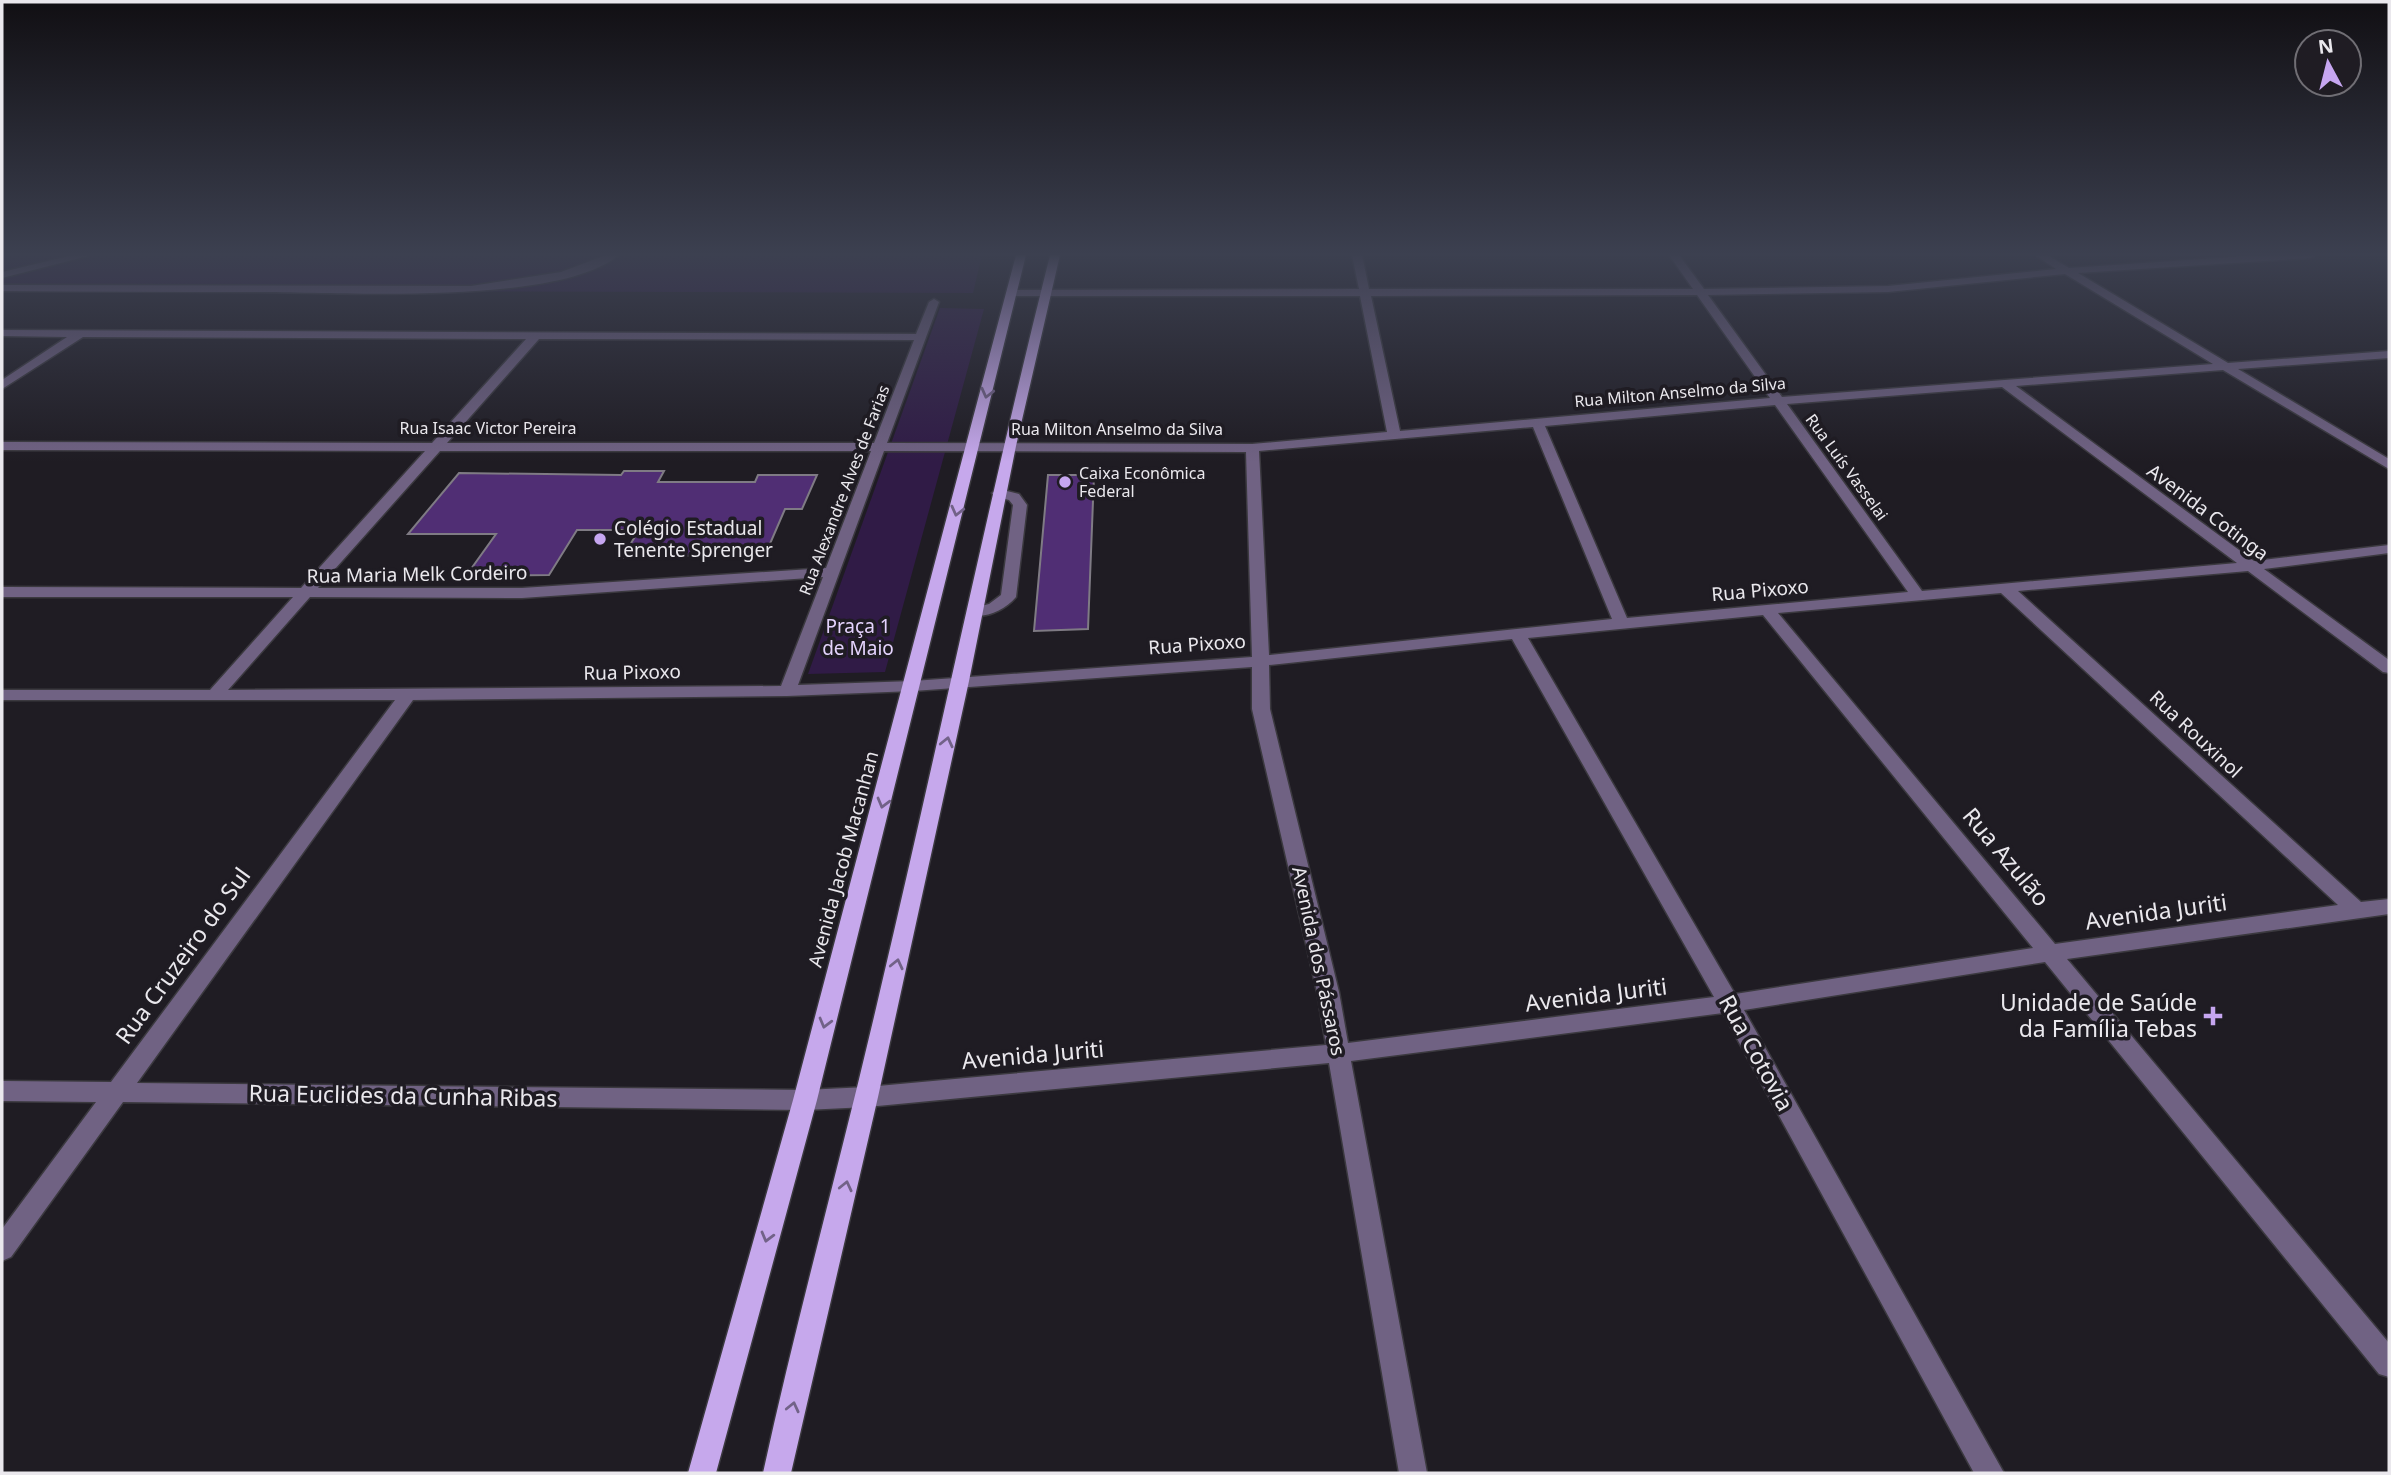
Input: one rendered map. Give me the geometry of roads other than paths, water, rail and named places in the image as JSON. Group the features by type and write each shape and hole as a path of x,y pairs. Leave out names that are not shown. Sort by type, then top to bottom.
{"main road":[{"name":"Avenida Jacob Macanhan","path":"702,1473 805,1100 1004,324"},
{"path":"777,1473 867,1097 961,681 1009,446 1038,324"}],"street":[{"name":"Rua Alexandre Alves de Farias","path":"787,691 927,324"},
{"path":"1372,324 1394,434"},
{"name":"Rua Luís Vasselai","path":"1724,324 1919,597"},
{"path":"2156,324 2389,465"},
{"path":"2,333 922,337"},
{"path":"2,385 79,334"},
{"path":"215,694 536,336"},
{"name":"Rua Milton Anselmo da Silva","path":"974,445 1252,448 1777,401 2389,354"},
{"name":"Avenida Cotinga","path":"2006,384 2389,668"},
{"path":"1538,423 1621,623"},
{"name":"Rua Isaac Victor Pereira","path":"2,446 974,445"},
{"name":"Avenida dos Pássaros","path":"1252,448 1261,709 1328,992 1413,1473"},
{"path":"975,612 994,608 1008,597 1020,505 1014,497 999,493"},
{"name":"Rua Pixoxo","path":"2,695 408,695 787,691 913,686 1261,661 1621,623 2248,566 2389,550"},
{"name":"Rua Maria Melk Cordeiro","path":"2,592 522,593 831,572"},
{"name":"Rua Rouxinol","path":"2006,589 2356,910"},
{"name":"Rua Azulão","path":"1768,611 2389,1364"},
{"name":"Rua Cotovia","path":"1518,635 1729,1004 1990,1473"},
{"name":"Rua Cruzeiro do Sul","path":"2,1249 408,695"},
{"name":"Avenida Juriti","path":"805,1100 867,1097 1339,1053 1729,1004 2052,953 2389,906"},
{"name":"Rua Euclides da Cunha Ribas","path":"2,1091 805,1100"}],"place":[{"name":"Caixa Econômica Federal","path":"1065,482"},
{"name":"Colégio Estadual Tenente Sprenger","path":"600,539"},
{"name":"Unidade de Saúde da Família Tebas","path":"2213,1016"}],"park label":[{"name":"Praça 1 de Maio","path":"858,637"}]}
